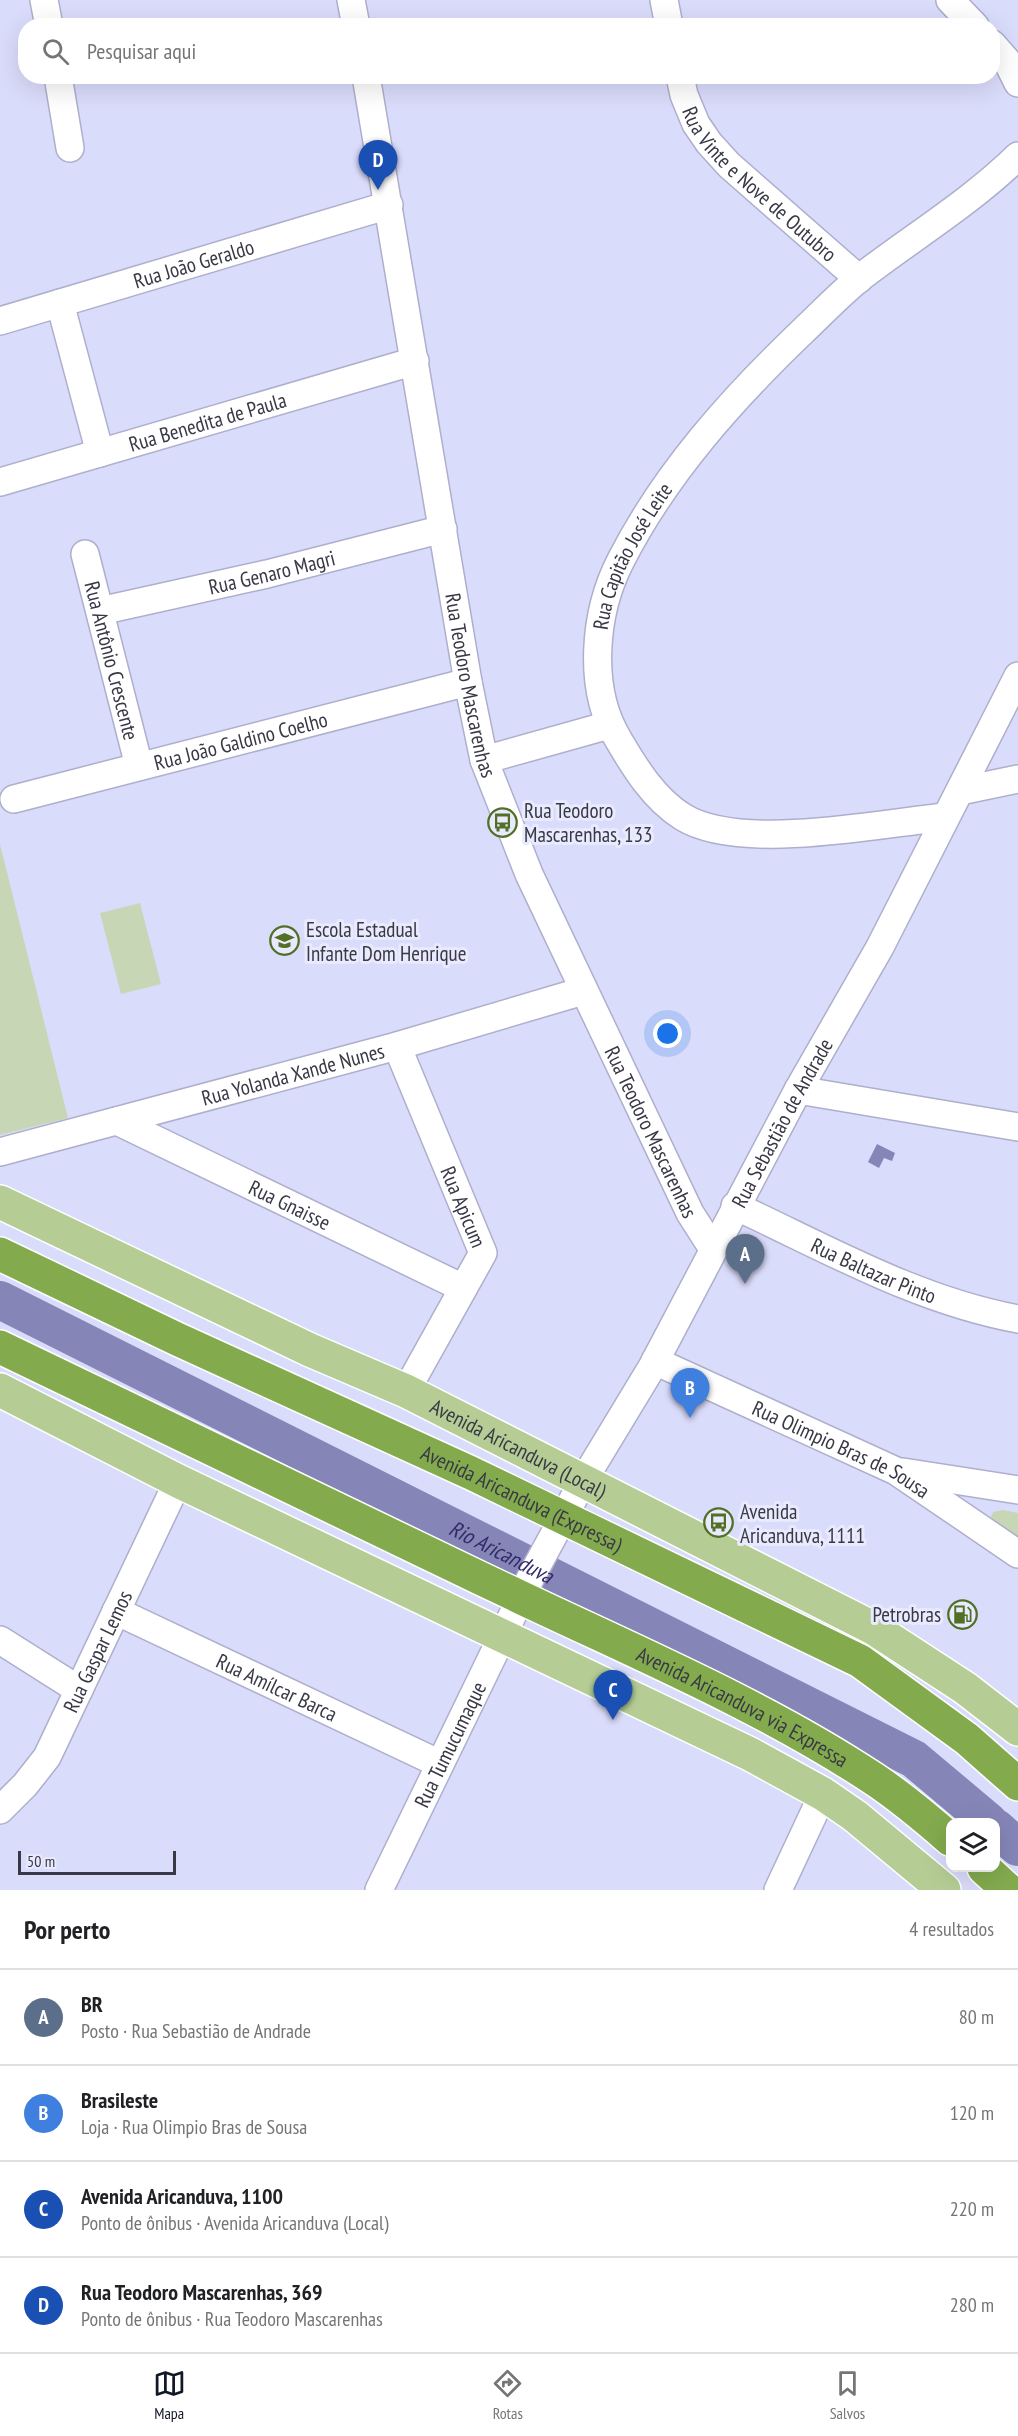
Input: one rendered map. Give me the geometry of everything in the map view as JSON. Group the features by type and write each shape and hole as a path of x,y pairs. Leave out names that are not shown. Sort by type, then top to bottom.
{"highway":[{"name":"Avenida Aricanduva (Expressa)","path":"0,1254 559,1526 860,1661 967,1739 1018,1784"},
{"path":"0,1347 142,1418 526,1587"},
{"name":"Avenida Aricanduva via Expressa","path":"526,1587 792,1730 874,1779 946,1835"},
{"path":"988,1872 1008,1890"}],"main road":[{"name":"Avenida Aricanduva (Local)","path":"0,1202 300,1345 406,1391 873,1628 965,1689 1018,1729"},
{"path":"0,1390 178,1481 750,1754 823,1794 886,1840 944,1890"}],"street":[{"path":"44,0 47,18"},
{"path":"351,0 354,18"},
{"path":"664,0 667,18"},
{"path":"950,0 967,18"},
{"path":"1000,52 1018,83"},
{"path":"59,84 70,148"},
{"name":"Rua Teodoro Mascarenhas","path":"367,84 468,682 484,760 529,874 690,1213 712,1249"},
{"name":"Rua Vinte e Nove de Outubro","path":"682,84 696,124 729,165 859,279"},
{"name":"Rua Capitão José Leite","path":"945,817 751,834 705,827 682,816 656,794 609,725 598,660 600,629 607,597 620,561 697,444 746,385 859,279 1018,156"},
{"name":"Rua João Geraldo","path":"0,321 389,205"},
{"path":"60,303 100,453"},
{"name":"Rua Benedita de Paula","path":"0,482 415,362"},
{"name":"Rua Genaro Magri","path":"100,611 267,574 443,530"},
{"name":"Rua Antônio Crescente","path":"85,554 139,766"},
{"name":"Rua Sebastião de Andrade","path":"526,1587 584,1481 655,1361 712,1249 798,1090 880,947 1018,676"},
{"name":"Rua João Galdino Coelho","path":"14,799 468,682"},
{"path":"484,760 609,725"},
{"path":"960,791 1018,779"},
{"name":"Rua Yolanda Xande Nunes","path":"0,1152 397,1046 584,991"},
{"name":"Rua Apicum","path":"397,1046 482,1246 483,1259 462,1288 406,1391"},
{"path":"798,1090 1018,1127"},
{"name":"Rua Gnaisse","path":"117,1121 462,1288"},
{"name":"Rua Baltazar Pinto","path":"735,1206 900,1285 985,1313 1018,1318"},
{"name":"Rua Olimpio Bras de Sousa","path":"655,1361 896,1471 1018,1554"},
{"path":"896,1471 1018,1490"},
{"name":"Rua Gaspar Lemos","path":"0,1810 25,1785 47,1757 178,1481"},
{"name":"Rua Tumucumaque","path":"379,1890 526,1587"},
{"name":"Rua Amílcar Barca","path":"116,1611 440,1764"},
{"path":"0,1640 79,1690"},
{"path":"778,1890 823,1794"}],"green space":[{"path":"0,844 68,1118 0,1135"},
{"path":"140,903 161,984 121,994 100,913"},
{"path":"1003,1510 1018,1513 1018,1538 990,1519 993,1512"}],"water":[{"path":"877,1144 895,1153 892,1161 884,1158 879,1168 868,1162"}],"waterway":[{"name":"Rio Aricanduva","path":"0,1300 914,1759 984,1818"},
{"name":"Rio Aricanduva","path":"1000,1831 1018,1847"}],"place":[{"name":"Rua Teodoro Mascarenhas, 369","path":"378,190"},
{"name":"Rua Teodoro Mascarenhas, 133","path":"503,822"},
{"name":"Escola Estadual Infante Dom Henrique","path":"285,941"},
{"name":"BR","path":"745,1284"},
{"name":"Brasileste","path":"690,1418"},
{"name":"Avenida Aricanduva, 1111","path":"719,1523"},
{"name":"Petrobras","path":"962,1614"},
{"name":"Avenida Aricanduva, 1100","path":"613,1720"}]}
